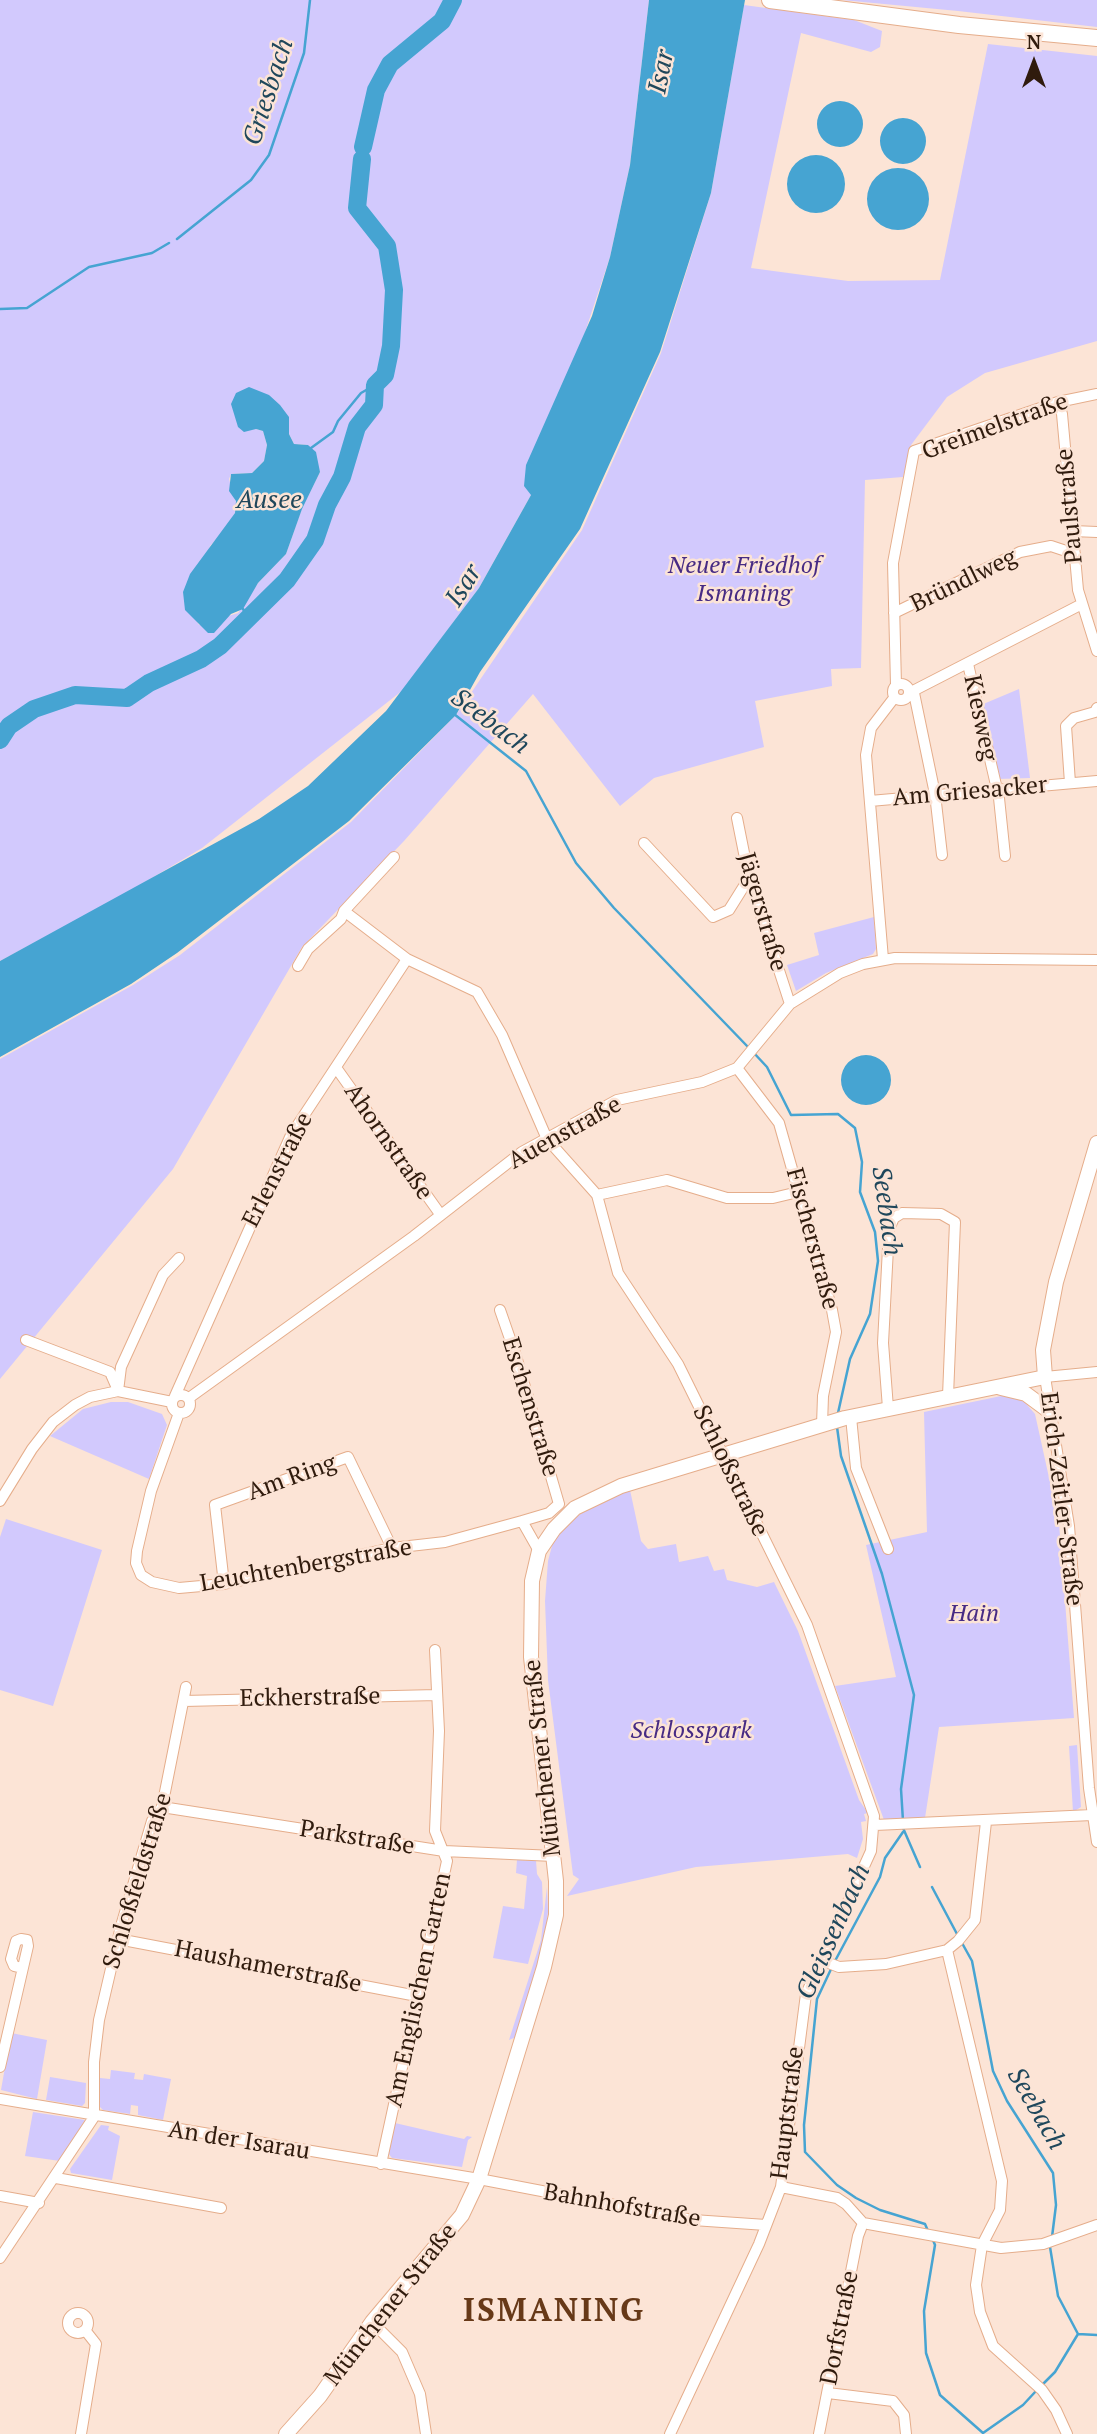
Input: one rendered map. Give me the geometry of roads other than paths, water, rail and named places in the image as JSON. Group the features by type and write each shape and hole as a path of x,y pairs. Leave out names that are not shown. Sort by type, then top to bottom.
{"main road":[{"path":"770,0 951,24 1097,38"},
{"path":"1045,1377 1043,1350 1056,1282 1097,1143"},
{"name":"Münchener Straße","path":"286,2434 320,2396 372,2322 462,2215 479,2179 552,1936 556,1903 554,1856 531,1657 532,1581 539,1551 554,1529 575,1508 621,1486 837,1420 1045,1377"},
{"path":"996,1386 1026,1394 1049,1411"}],"street":[{"name":"Greimelstraße","path":"896,685 893,563 914,451 1058,402 1097,394"},
{"name":"Paulstraße","path":"1058,402 1082,604 1097,650"},
{"path":"1073,531 1097,531"},
{"name":"Bründlweg","path":"894,613 1020,552 1051,546 1075,554"},
{"path":"894,698 904,700 911,693 1082,604"},
{"name":"Kiesweg","path":"968,664 996,790 1005,856"},
{"path":"894,698 892,693 896,685 906,686 911,693 935,794 942,855"},
{"path":"883,959 866,755 872,728 894,698"},
{"name":"Am Griesacker","path":"1070,783 1066,726 1074,718 1095,712 1097,708"},
{"name":"Am Griesacker","path":"870,802 1097,781"},
{"name":"Jägerstraße","path":"737,818 749,878 790,1004"},
{"path":"644,843 713,917 729,910 749,878"},
{"path":"298,966 308,949 341,919 345,911 394,857"},
{"name":"Schloßstraße","path":"345,911 407,959 477,992 502,1035 547,1139 597,1195 618,1273 678,1364 807,1625 880,1825"},
{"name":"Erlenstraße","path":"174,1399 291,1135 407,959"},
{"path":"737,1068 750,1049 790,1004 840,973 883,959 1097,960"},
{"name":"Auenstraße","path":"189,1398 414,1236 522,1152 617,1100 702,1082 737,1068"},
{"name":"Fischerstraße","path":"737,1068 779,1123 836,1332 823,1396 837,1420 888,1549"},
{"name":"Ahornstraße","path":"337,1069 440,1214"},
{"path":"597,1195 667,1180 727,1198 773,1198 798,1192"},
{"path":"888,1408 883,1343 889,1229 894,1218 902,1213 941,1214 955,1222 948,1396"},
{"path":"118,1391 125,1356 163,1275 179,1258"},
{"name":"Eschenstraße","path":"500,1310 559,1504"},
{"path":"26,1340 110,1372 118,1391"},
{"path":"1045,1377 1097,1372"},
{"name":"Erich-Zeitler-Straße","path":"1045,1377 1069,1526 1093,1788 1092,1815 1097,1842"},
{"path":"0,1502 23,1462 52,1422 90,1397 118,1391 174,1399 181,1394 189,1398 188,1410 179,1413 174,1410 174,1399"},
{"name":"Leuchtenbergstraße","path":"179,1413 151,1492 136,1563 141,1575 164,1586 225,1584 392,1548 445,1542 522,1521"},
{"name":"Am Ring","path":"225,1584 215,1505 348,1457 392,1548"},
{"name":"Eschenstraße","path":"559,1504 575,1508"},
{"name":"Eschenstraße","path":"522,1521 549,1513 559,1504"},
{"path":"522,1521 539,1551"},
{"name":"Am Englischen Garten","path":"381,2164 447,1861 435,1831 439,1767 435,1650"},
{"name":"Schloßfeldstraße","path":"94,2117 94,2062 99,2020 118,1939 152,1821 162,1807 186,1687"},
{"name":"Eckherstraße","path":"184,1701 437,1695"},
{"name":"Parkstraße","path":"162,1807 444,1851 554,1856"},
{"path":"880,1825 1092,1815"},
{"path":"828,1963 886,1964 947,1950 961,1938 975,1920 986,1822"},
{"name":"Hauptstraße","path":"670,2434 766,2225 780,2187 791,2126 798,2034 806,1994 828,1963 880,1825"},
{"name":"Haushamerstraße","path":"118,1939 417,1996"},
{"path":"947,1950 1002,2181 1000,2210 982,2245 976,2285 980,2312 993,2347 1039,2387 1056,2410 1067,2434"},
{"path":"0,2067 22,1968"},
{"name":"An der Isarau","path":"0,2099 94,2117 479,2179"},
{"path":"0,2258 56,2178 94,2117"},
{"path":"56,2178 221,2208"},
{"name":"Bahnhofstraße","path":"479,2179 693,2220 766,2225"},
{"path":"780,2187 836,2198 856,2213 863,2223 982,2245 1022,2248 1095,2230"},
{"path":"0,2196 39,2203"},
{"name":"Dorfstraße","path":"819,2434 858,2236 863,2223"},
{"path":"372,2322 402,2352 420,2394 426,2434"},
{"path":"81,2434 96,2344 85,2330"},
{"path":"828,2393 893,2401 904,2415 906,2434"}],"water":[{"name":"Isar","path":"649,0 745,0 711,193 660,352 580,529 480,672 456,715 349,821 177,953 131,984 0,1057 0,961 259,819 308,786 386,711 479,588 531,495 524,486 526,465 592,316 610,257 630,165"},
{"path":"840,101 856,108 863,124 856,140 840,147 824,140 817,124 824,108"},
{"path":"903,118 919,125 926,141 919,157 903,164 887,157 880,141 887,125"},
{"path":"816,155 827,157 840,168 845,184 843,195 832,208 816,213 805,211 792,200 787,184 789,173 800,160"},
{"path":"898,168 920,177 929,199 920,221 898,230 876,221 867,199 876,177"},
{"name":"Ausee","path":"249,387 269,395 280,405 289,417 289,434 294,444 308,445 316,452 320,472 302,509 286,554 258,583 243,609 231,614 214,633 208,633 185,610 183,592 190,574 235,513 236,501 229,491 231,474 252,473 264,461 267,445 263,431 256,429 244,432 238,427 231,404 236,393"},
{"path":"866,1055 884,1062 891,1080 884,1098 866,1105 848,1098 841,1080 848,1062"}],"waterway":[{"name":"Griesbach","path":"177,239 251,180 269,155 304,53 310,0"},
{"path":"363,147 376,90 390,64 442,21 453,0"},
{"path":"0,740 9,726 34,709 75,695 127,698 149,683 201,659 220,646 287,580 315,540 327,505 342,477 357,427 374,405 375,385 385,375 391,346 394,290 387,246 357,208 362,159"},
{"name":"Griesbach","path":"0,309 27,308 89,267 152,253 169,243"},
{"path":"311,448 333,432 338,421 361,393 375,385"},
{"path":"243,609 248,617"},
{"name":"Seebach","path":"454,714 526,771 576,863 614,908 748,1047"},
{"name":"Seebach","path":"753,1052 767,1067 791,1115 838,1114 855,1128 862,1162 860,1192 875,1232 878,1261 870,1314 850,1359 838,1413"},
{"name":"Seebach","path":"837,1427 841,1456 882,1574 914,1695 901,1789 903,1821"},
{"name":"Seebach","path":"903,1828 920,1867"},
{"name":"Gleissenbach","path":"835,1961 880,1877 885,1858 903,1832"},
{"name":"Seebach","path":"932,1887 957,1934"},
{"name":"Seebach","path":"962,1943 972,1961 993,2071 1007,2101 1053,2173 1056,2205 1052,2237"},
{"name":"Gleissenbach","path":"832,1967 817,1999 804,2125 805,2152 837,2185 856,2198 880,2210 925,2224 928,2231"},
{"name":"Gleissenbach","path":"933,2240 935,2245 924,2311 926,2353 940,2395 983,2433 1023,2405 1036,2391"},
{"name":"Seebach","path":"1050,2247 1058,2296 1078,2334 1097,2335"},
{"path":"1041,2386 1055,2372 1078,2334"}],"district":[{"name":"ISMANING","path":"554,2312"}],"park label":[{"name":"Neuer Friedhof Ismaning","path":"744,580"},
{"name":"Hain","path":"974,1614"},
{"name":"Schlosspark","path":"691,1731"}]}
